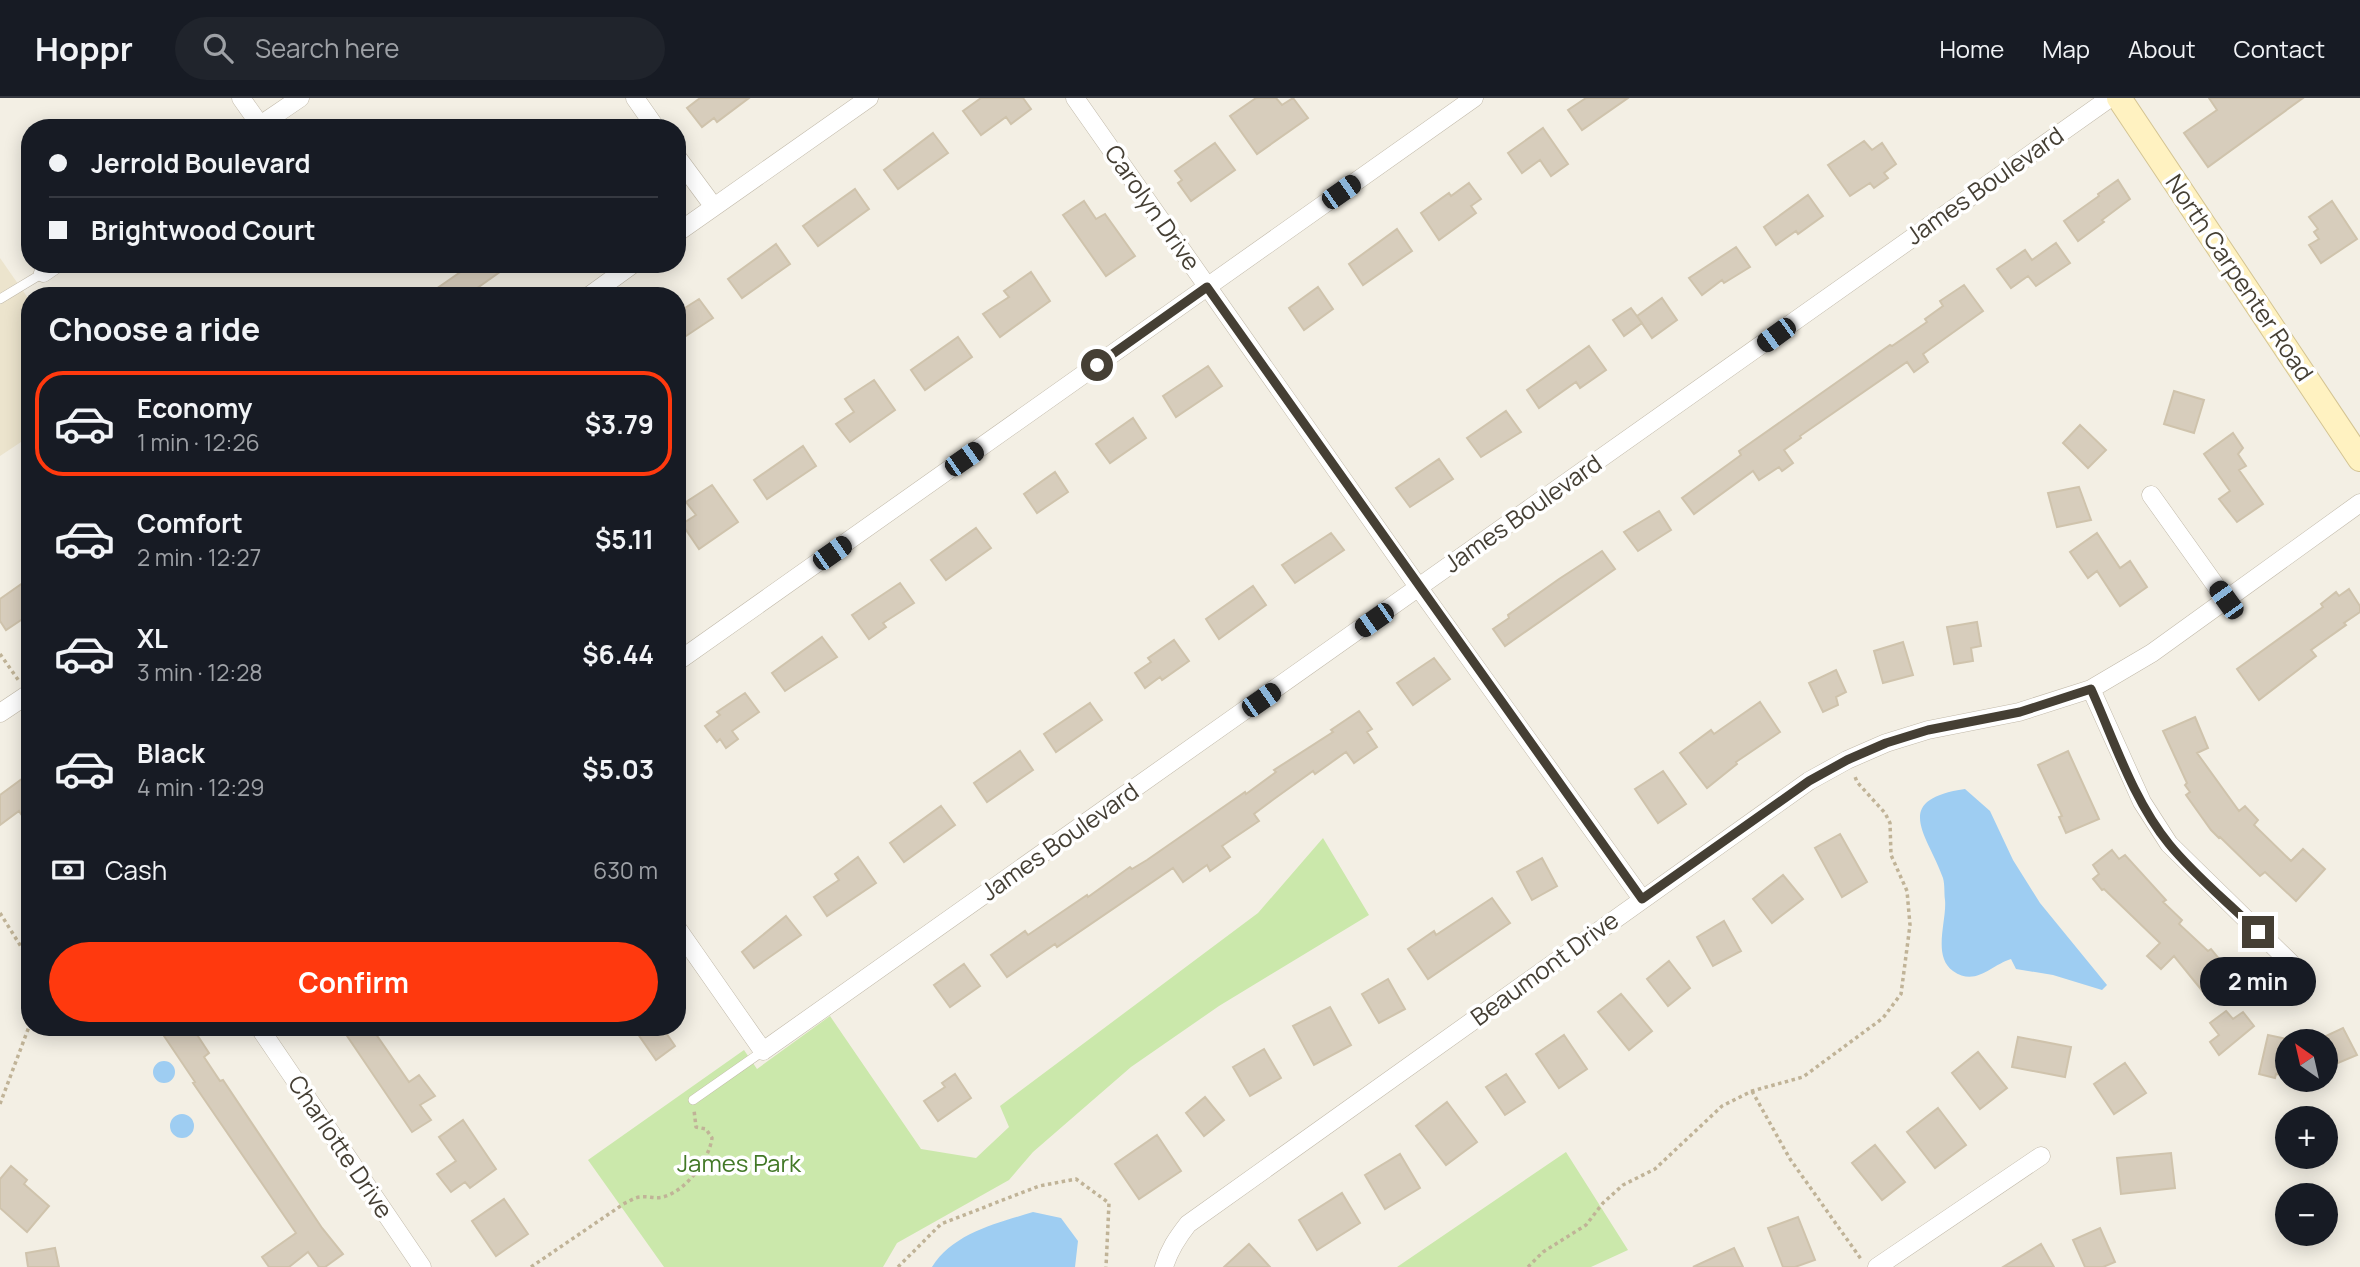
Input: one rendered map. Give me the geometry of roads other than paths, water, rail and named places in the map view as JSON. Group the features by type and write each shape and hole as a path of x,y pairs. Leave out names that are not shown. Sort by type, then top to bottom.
{"street":[{"path":"241,98 253,119"},
{"path":"270,119 300,98"},
{"path":"635,98 650,119"},
{"path":"686,227 869,98"},
{"name":"Carolyn Drive","path":"1074,98 1642,899"},
{"path":"686,656 1474,98"},
{"name":"James Boulevard","path":"763,1051 2110,98"},
{"name":"North Carpenter Road","path":"2119,98 2360,459"},
{"path":"686,169 714,207"},
{"path":"602,287 621,273"},
{"path":"2151,495 2226,600"},
{"name":"Beaumont Drive","path":"1164,1267 1176,1238 1188,1224 1809,781 1886,743 1928,730 2020,712 2091,689 2126,670 2360,503"},
{"path":"2091,689 2142,802 2169,844 2298,970"},
{"path":"0,713 21,691"},
{"path":"686,942 763,1051"},
{"name":"Charlotte Drive","path":"265,1036 422,1267"},
{"path":"1877,1267 2041,1156"}],"lane":[{"path":"0,299 42,273"},
{"path":"693,1100 763,1051"}],"water":[{"path":"1965,789 1990,811 2013,860 2040,903 2107,985 2102,990 2053,975 2016,969 2011,959 1969,977 1953,971 1947,965 1942,947 1944,881 1920,822 1921,811 1928,802 1942,794"},
{"path":"164,1061 172,1064 175,1072 172,1080 164,1083 156,1080 153,1072 156,1064"},
{"path":"182,1114 191,1117 194,1126 191,1135 182,1138 173,1135 170,1126 173,1117"},
{"path":"1033,1212 1061,1218 1078,1241 1075,1267 932,1267 941,1255 964,1238 991,1225"}],"park label":[{"name":"James Park","path":"739,1164"}]}
